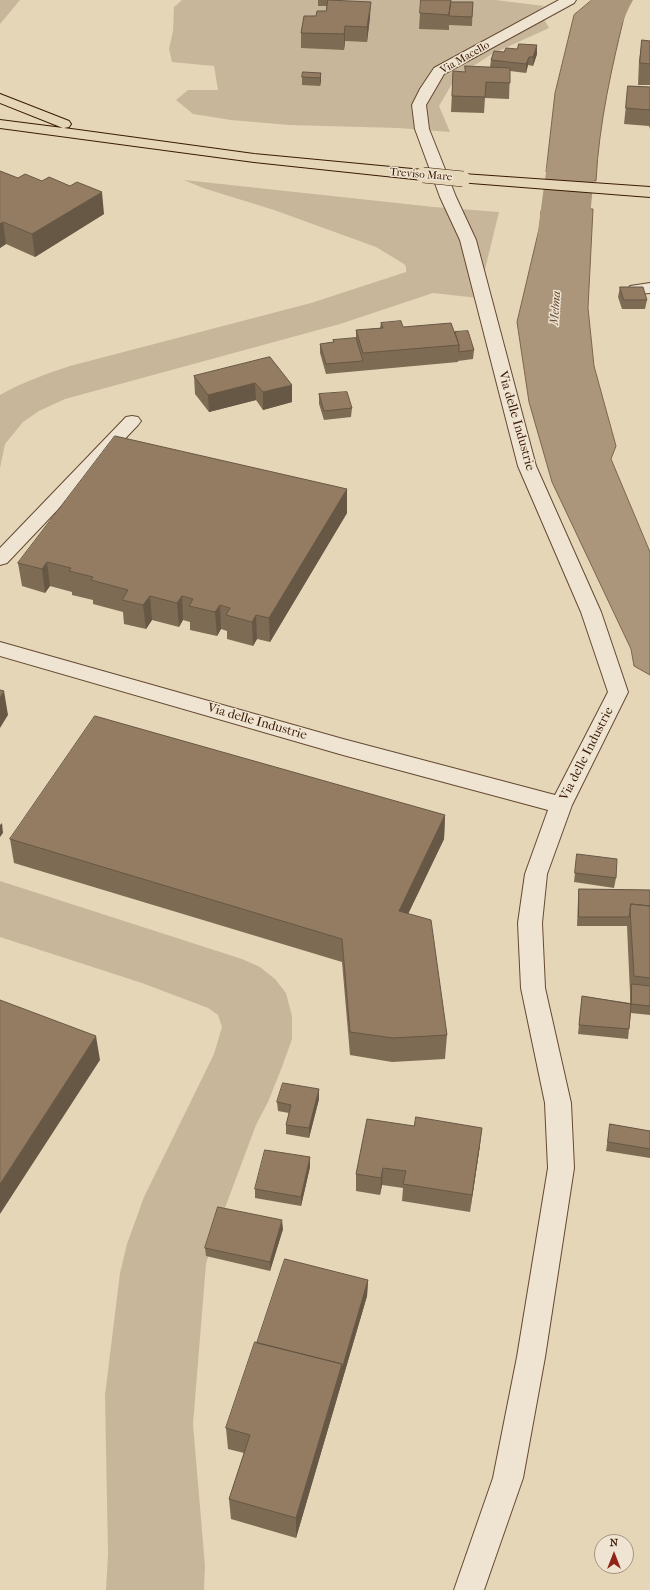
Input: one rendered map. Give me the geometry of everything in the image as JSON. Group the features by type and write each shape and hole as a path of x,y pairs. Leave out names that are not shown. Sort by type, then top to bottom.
{"highway":[{"path":"0,98 76,129 113,140"},
{"path":"0,124 113,140"},
{"path":"0,127 37,129"},
{"name":"Treviso Mare","path":"113,140 320,166 463,179 650,192"}],"street":[{"name":"Via Macello","path":"431,155 422,129 419,105 426,88 439,71 569,0"},
{"name":"Via delle Industrie","path":"0,649 343,747 561,805 618,692 591,612 527,466 468,240 431,155"},
{"path":"0,559 132,422"},
{"path":"469,1590 508,1478 531,1357 561,1168 558,1103 533,988 530,923 536,874 561,805"}],"shaded area":[{"path":"0,0 20,0 0,24"},
{"path":"182,0 495,0 544,6 539,10 549,28 492,54 456,77 439,106 450,132 398,128 289,125 231,120 193,114 176,100 188,90 218,90 214,66 172,62 169,49 173,31 174,7"},
{"path":"184,180 434,207 499,212 478,298 433,293 340,324 65,399 39,411 23,422 5,444 0,468 0,395 17,386 70,366 311,303 406,272 406,267 404,264 376,247 274,210 203,188"},
{"path":"0,881 242,959 260,967 275,979 286,993 292,1016 292,1039 268,1102 256,1125 213,1240 206,1264 193,1424 205,1566 204,1590 106,1590 108,1554 105,1395 120,1273 127,1244 144,1197 214,1054 222,1027 218,1015 208,1008 142,983 0,937"}],"water":[{"path":"592,0 631,0 626,9 607,95 600,138 596,181 562,178 546,172 555,93 574,15"},
{"path":"560,207 593,209 588,308 594,366 616,446 611,459 650,552 650,675 634,666 631,649 552,482 529,402 517,322 540,225 541,211"}],"building":[{"path":"328,0 371,2 367,27 345,26 344,34 301,33 304,16 316,16 317,11 326,11"},
{"path":"421,0 451,0 449,15 420,13"},
{"path":"451,2 473,2 472,17 449,16"},
{"path":"642,40 650,41 650,64 640,63"},
{"path":"519,44 537,45 533,57 529,57 526,64 491,60 494,51 504,52 506,48 517,49"},
{"path":"465,66 510,68 510,83 486,82 485,97 452,96 453,71 465,72"},
{"path":"303,72 321,73 320,78 302,77"},
{"path":"628,86 650,87 650,110 626,108"},
{"path":"0,171 18,178 25,174 42,181 49,177 70,186 77,182 102,192 32,234 3,222 0,224"},
{"path":"620,287 643,287 647,300 624,300"},
{"path":"401,321 403,327 451,323 459,345 363,353 356,330 383,328 381,323"},
{"path":"468,331 474,350 459,352 459,345 455,332"},
{"path":"356,338 363,361 326,364 320,344 334,342 333,340"},
{"path":"270,357 292,385 263,392 255,383 208,395 194,376"},
{"path":"347,392 352,408 324,411 319,394"},
{"path":"115,436 347,489 269,618 256,615 252,622 226,615 230,608 220,605 215,612 189,606 193,599 182,596 177,603 150,596 143,605 122,600 128,590 91,580 93,577 69,571 71,568 47,562 42,569 18,563"},
{"path":"0,690 4,691 0,698"},
{"path":"95,716 445,815 399,911 431,920 447,1035 393,1038 350,1032 342,939 10,839"},
{"path":"577,854 617,859 616,878 575,873"},
{"path":"579,889 650,890 650,906 631,904 629,917 579,917"},
{"path":"631,904 650,906 650,978 634,976 630,909"},
{"path":"632,984 650,986 650,1006 631,1004"},
{"path":"582,996 631,1004 629,1029 579,1025"},
{"path":"0,1000 96,1036 0,1184"},
{"path":"283,1083 319,1089 309,1128 286,1125 291,1105 277,1102"},
{"path":"416,1117 482,1128 472,1195 403,1184 406,1171 383,1168 381,1178 356,1174 367,1119 414,1126"},
{"path":"610,1124 650,1131 650,1149 608,1142"},
{"path":"265,1150 310,1157 301,1197 255,1189"},
{"path":"218,1207 282,1220 270,1262 205,1248"},
{"path":"285,1259 368,1280 342,1369 342,1364 257,1343"},
{"path":"255,1342 342,1364 296,1518 229,1499 250,1435 226,1428"}],"waterway":[{"name":"Melma","path":"556,304 570,177 583,88 595,36 605,12 612,0"}]}
